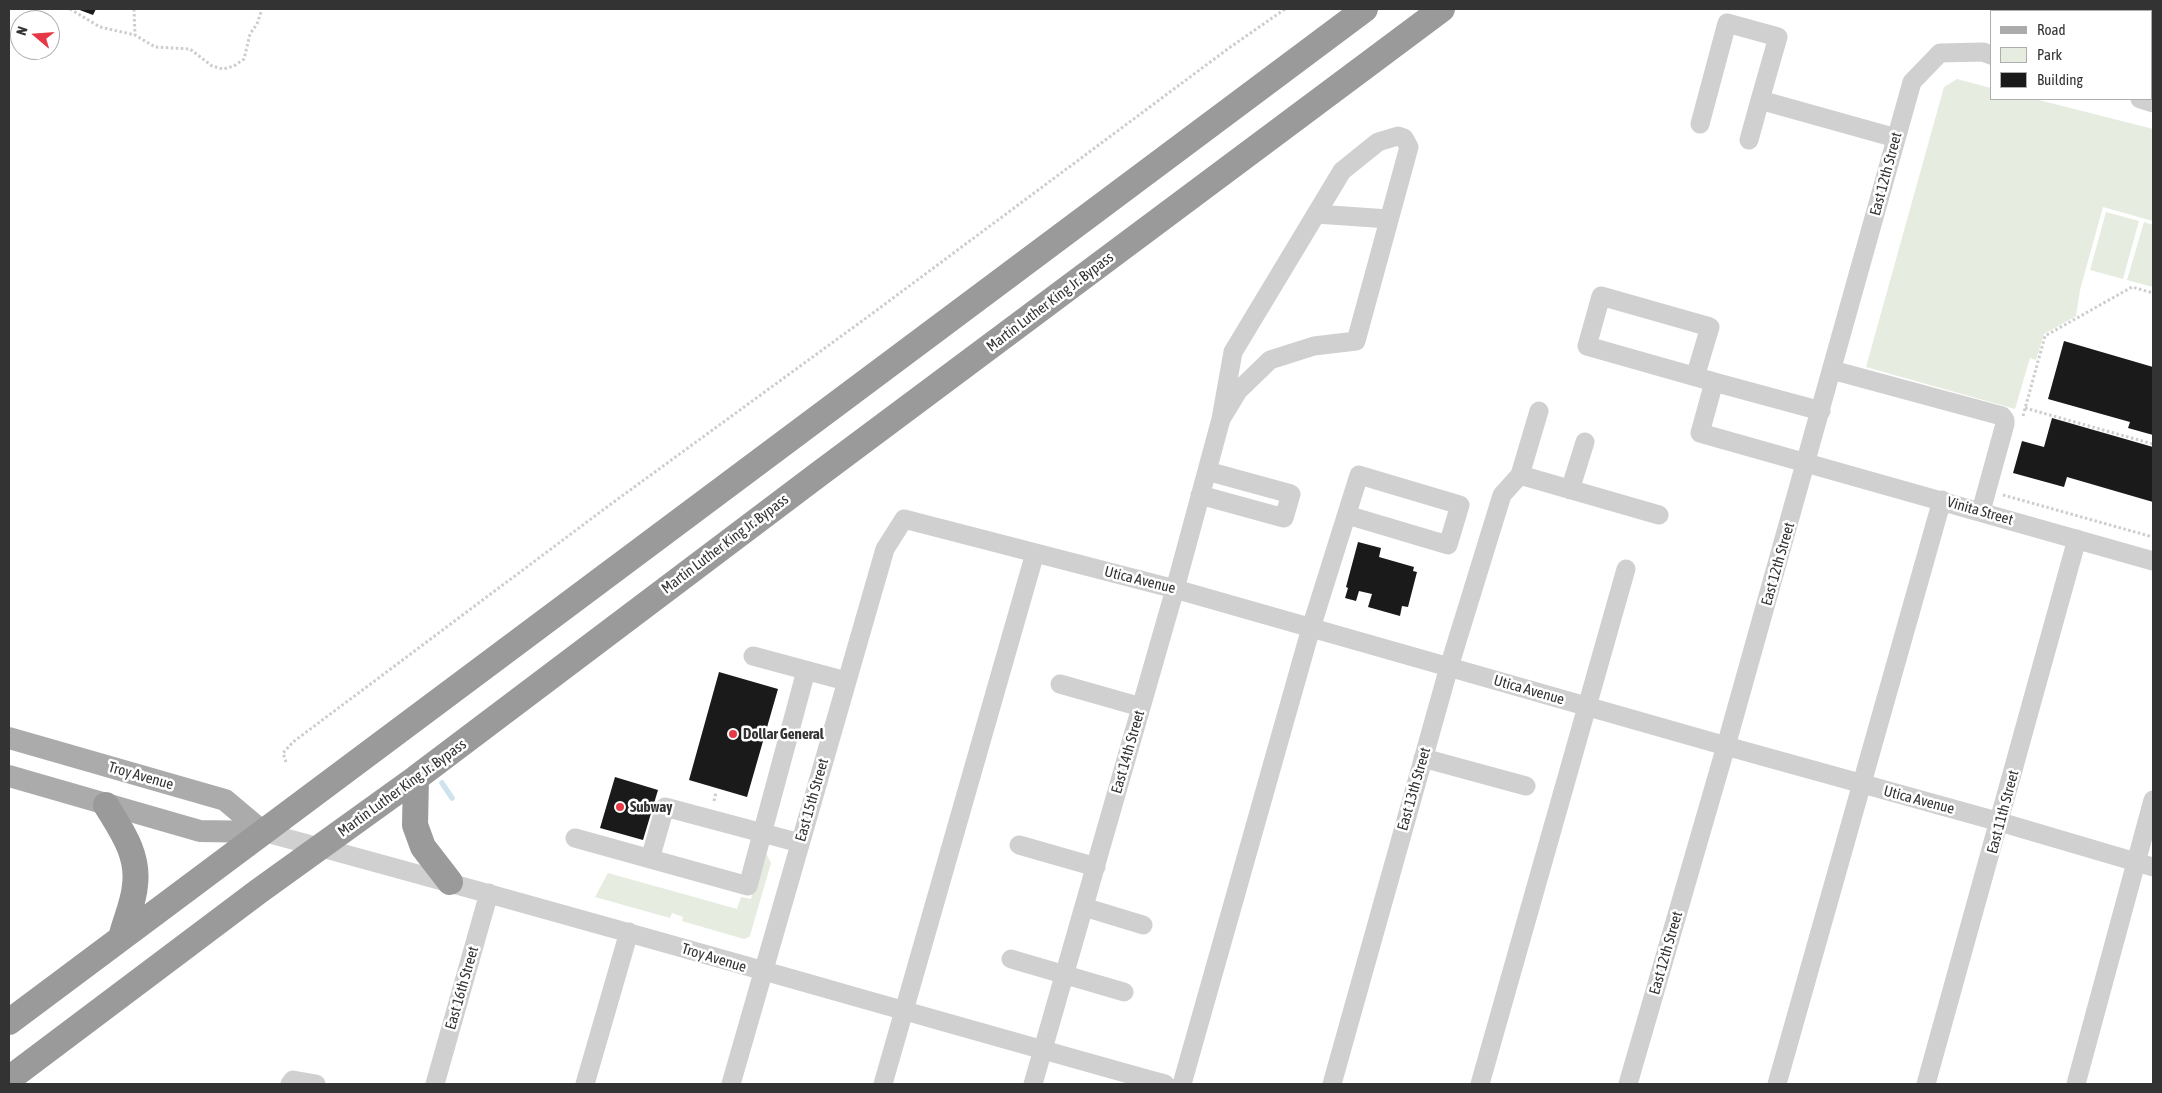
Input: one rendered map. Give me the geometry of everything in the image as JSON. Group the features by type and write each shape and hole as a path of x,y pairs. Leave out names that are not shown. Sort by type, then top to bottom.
{"highway":[{"path":"9,1022 1365,9"},
{"name":"Martin Luther King Jr. Bypass","path":"9,1079 416,778 783,501 1442,9"},
{"path":"416,778 415,825 423,847 450,882"},
{"path":"106,805 126,838 134,862 136,885 121,938"}],"main road":[{"name":"Troy Avenue","path":"9,738 225,800 263,832"},
{"name":"Troy Avenue","path":"9,776 106,805 200,830 263,832"}],"street":[{"path":"1700,124 1728,23 1778,37 1749,140"},
{"name":"East 12th Street","path":"1628,1084 1807,462 1912,82 1940,53 1982,52 1990,55"},
{"path":"1760,100 1896,138"},
{"path":"1398,136 1404,138 1409,147 1356,341 1314,346 1270,360 1238,391 1221,419 1233,352 1342,171 1378,142 1398,136"},
{"path":"1316,214 1389,219"},
{"path":"1695,377 1710,327 1601,296 1586,346 1695,377 1821,411"},
{"path":"1832,370 2002,416 2005,424 1988,513"},
{"name":"Vinita Street","path":"1714,382 1700,432 2153,561"},
{"path":"1539,412 1520,475 1659,515"},
{"name":"East 14th Street","path":"1033,1084 1175,589 1221,419"},
{"path":"1570,490 1585,442"},
{"path":"1200,495 1284,518 1291,494 1207,471"},
{"path":"1182,1084 1311,628 1359,475 1460,505 1448,545 1347,515"},
{"name":"East 13th Street","path":"1332,1084 1448,667 1502,495 1520,475"},
{"path":"1777,1084 1942,500"},
{"name":"Utica Avenue","path":"904,520 1175,589 2000,822 2145,865"},
{"name":"East 15th Street","path":"731,1084 885,549 904,520"},
{"name":"East 11th Street","path":"1926,1084 2077,539"},
{"path":"883,1084 1035,553"},
{"path":"1480,1084 1626,569"},
{"path":"753,656 846,681"},
{"path":"575,838 748,886 806,670"},
{"path":"1060,684 1141,707"},
{"path":"1423,758 1526,786"},
{"path":"2076,1084 2145,865 2153,800"},
{"path":"650,859 665,807 800,843"},
{"name":"Troy Avenue","path":"263,832 629,932 762,972 1165,1084"},
{"path":"1019,845 1096,867"},
{"name":"East 16th Street","path":"435,1084 489,893"},
{"path":"1084,907 1143,925"},
{"path":"585,1084 629,932"},
{"path":"1011,959 1124,992"},
{"path":"290,1084 293,1080 316,1084"}],"path":[{"path":"70,9 106,30 135,35 156,47 190,49 212,66 223,69 234,66 244,59 250,34 257,24 262,9"},
{"path":"134,9 135,35"},
{"path":"286,762 283,753 294,742 619,498 994,224 1163,96 1285,9"},
{"path":"2020,425 2045,336 2132,287 2153,293"},
{"path":"2025,408 2153,444"},
{"path":"1988,513 2003,486"},
{"path":"2000,494 2153,537"}],"green space":[{"path":"1957,79 1990,88 1990,100 2039,100 2153,129 2153,221 2103,207 2080,290 2076,316 2044,334 2036,360 2030,358 2015,409 1866,367 1944,87"},
{"path":"2106,212 2139,221 2123,279 2090,270"},
{"path":"2144,222 2153,225 2153,287 2127,280"},
{"path":"765,851 771,863 751,932 749,937 744,939 682,921 683,917 672,913 670,918 595,897 608,873 737,909 741,897 751,899"}],"building":[{"path":"77,9 96,9 93,15"},
{"path":"2064,341 2153,367 2153,435 2128,428 2130,422 2048,399"},
{"path":"2052,418 2153,447 2153,502 2067,477 2064,487 2013,473 2022,441 2044,447"},
{"path":"1358,542 1381,548 1379,557 1414,567 1413,571 1417,572 1408,607 1402,606 1400,616 1368,607 1372,594 1359,591 1356,601 1345,598 1348,588 1346,587"},
{"path":"719,672 778,689 747,797 689,780"},
{"path":"615,777 658,790 643,840 600,828"}],"waterway":[{"path":"442,783 452,798"}],"place":[{"name":"Dollar General","path":"733,734"},
{"name":"Subway","path":"620,807"}]}
